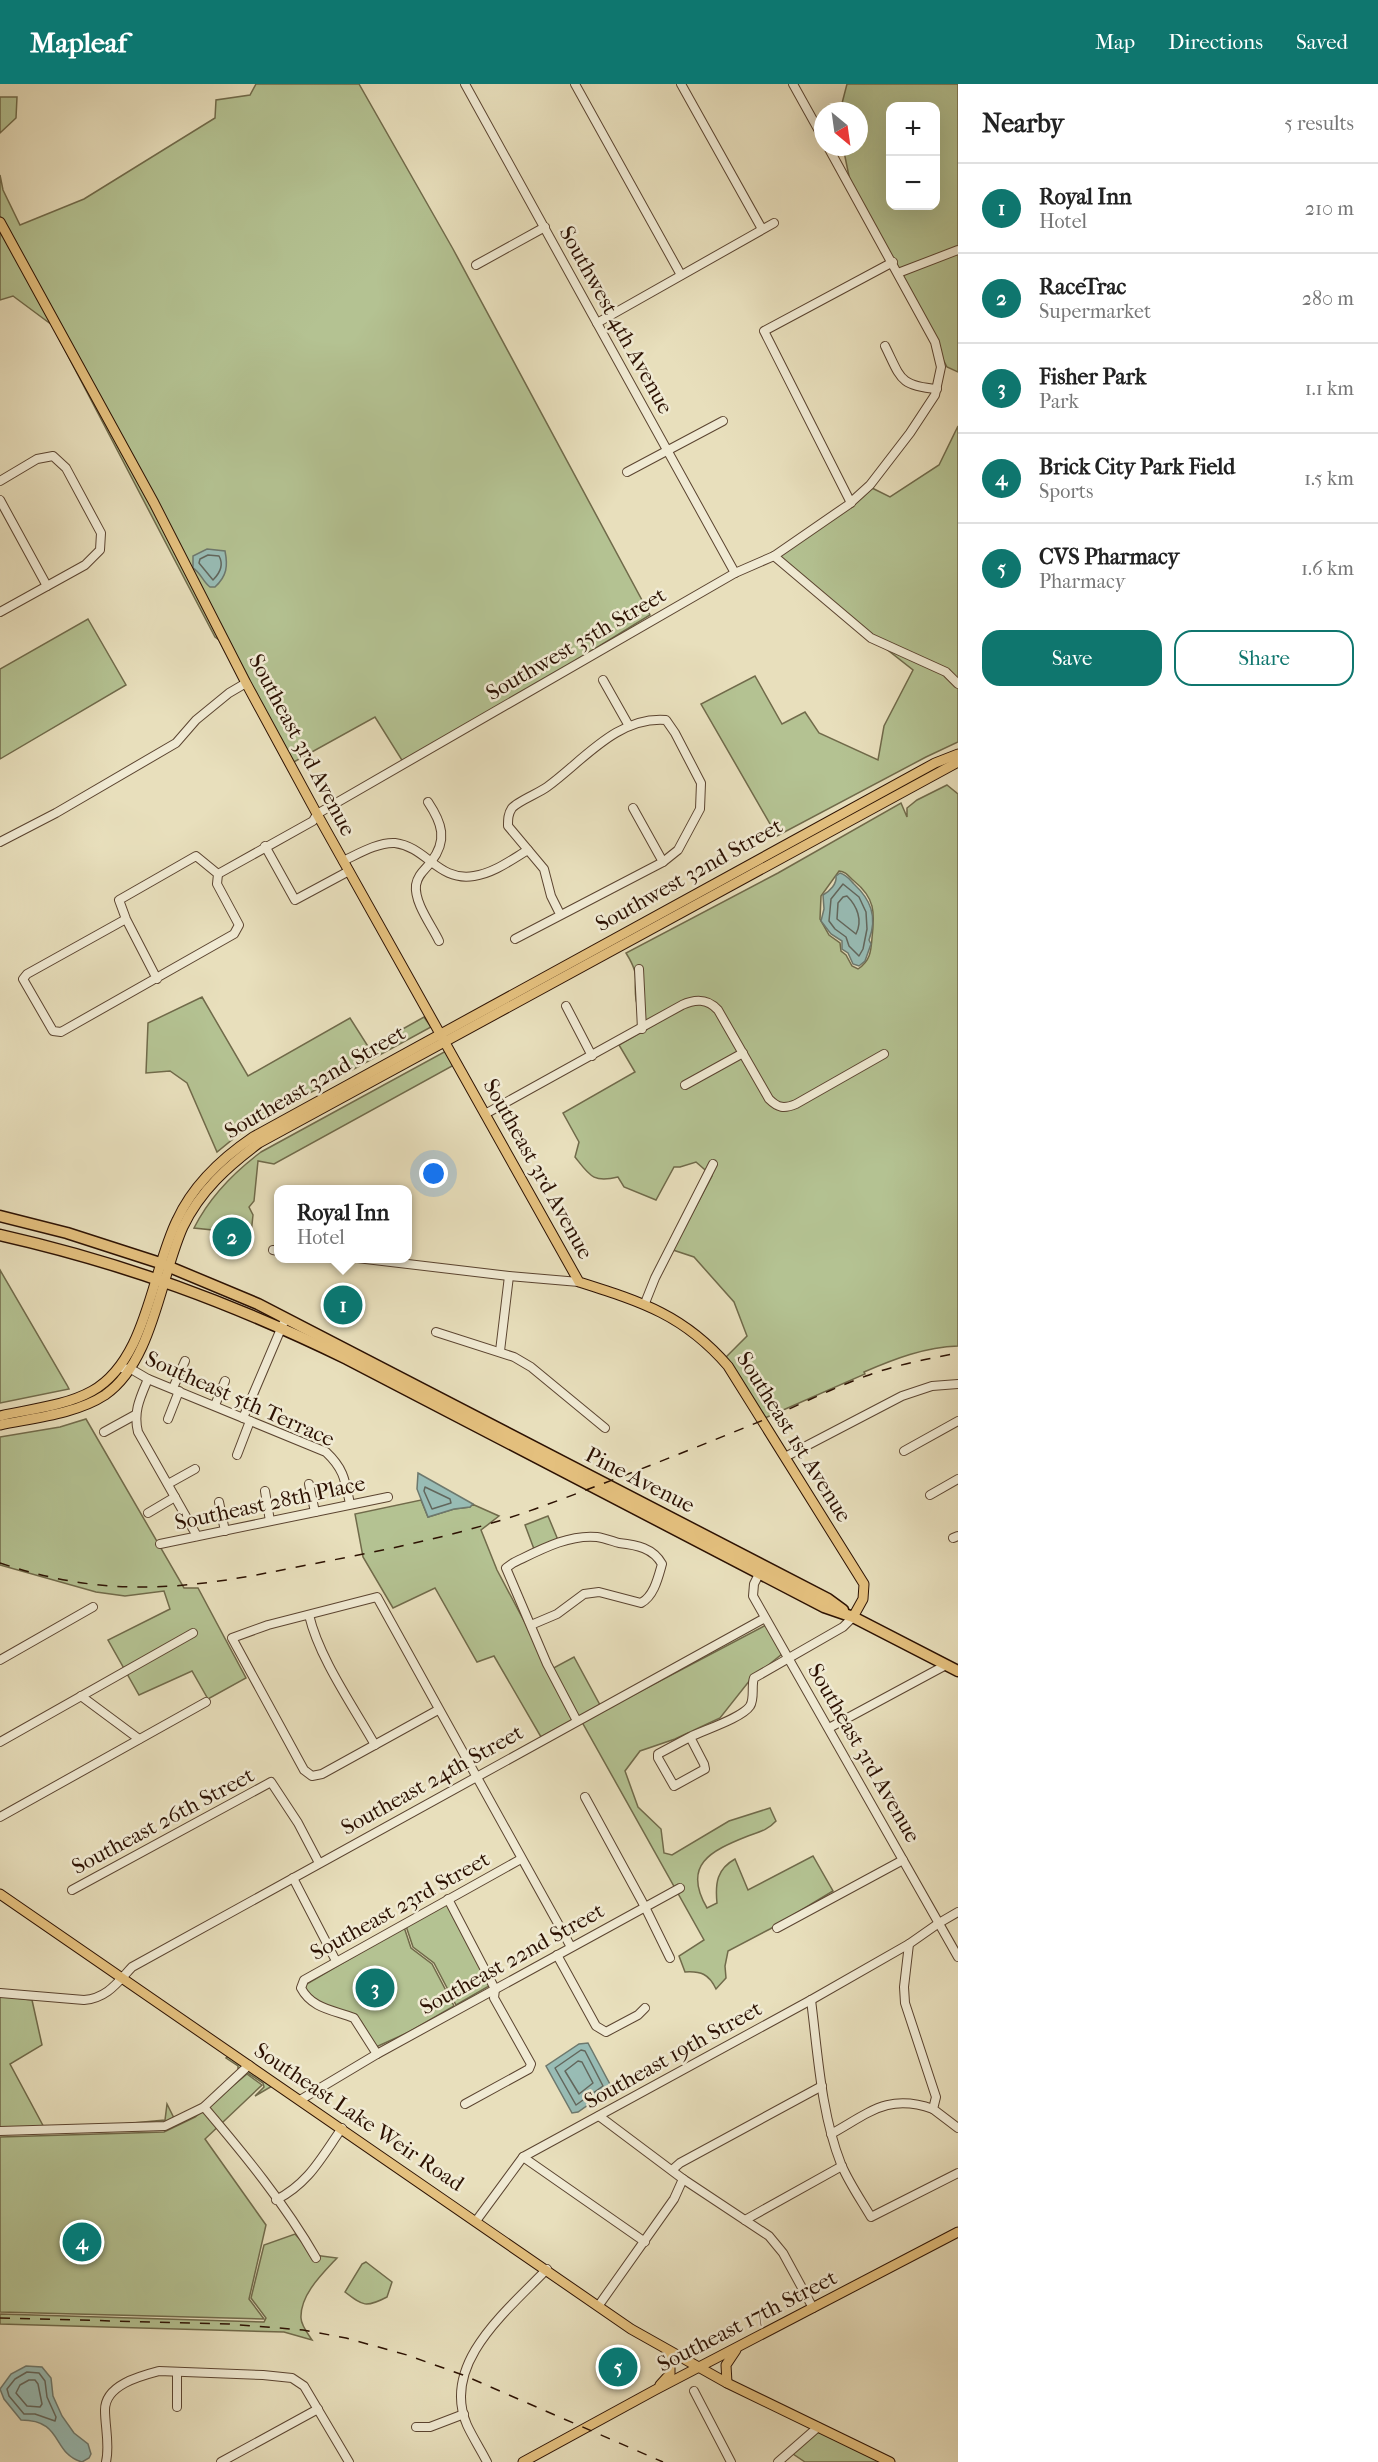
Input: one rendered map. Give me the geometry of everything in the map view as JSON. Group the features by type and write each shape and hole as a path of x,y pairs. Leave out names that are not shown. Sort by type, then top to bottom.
{"highway":[{"path":"1,1219 77,1236 164,1264 284,1322"},
{"path":"0,1235 67,1251 160,1279 284,1322"},
{"name":"Pine Avenue","path":"284,1322 762,1569 828,1599 853,1617 958,1671"}],"main road":[{"name":"Southeast 3rd Avenue","path":"0,222 154,503 246,683 317,814 579,1282"},
{"name":"Southwest 32nd Street","path":"442,1037 935,763 958,754"},
{"name":"Southwest 32nd Street","path":"442,1037 958,762"},
{"name":"Southeast 32nd Street","path":"160,1279 177,1218 199,1185 230,1153 253,1137 442,1037"},
{"path":"0,1416 75,1398 92,1391 120,1368 133,1348 160,1279"},
{"path":"0,1425 87,1404 106,1394 131,1369 141,1350 160,1279"},
{"name":"Southeast 1st Avenue","path":"579,1282 645,1303 687,1327 713,1348 736,1376 864,1584 863,1599 853,1617"},
{"name":"Southeast Lake Weir Road","path":"0,1894 632,2329 670,2353 727,2383 890,2462"},
{"name":"Southeast 17th Street","path":"523,2462 655,2390 958,2232"},
{"path":"727,2383 726,2365 737,2348"},
{"path":"655,2390 670,2374 670,2353"}],"street":[{"name":"Southwest 4th Avenue","path":"465,84 735,573"},
{"path":"575,84 681,275"},
{"path":"681,84 762,230"},
{"path":"793,84 814,122"},
{"path":"833,156 935,342 941,367 937,389 910,386 902,380 885,346"},
{"path":"597,323 774,223"},
{"path":"476,265 544,227"},
{"path":"898,273 958,250"},
{"path":"851,503 764,331 893,262"},
{"name":"Southwest 35th Street","path":"218,874 313,821 317,814 735,573 774,556 851,503 870,485 931,403 937,389"},
{"path":"627,472 723,421"},
{"path":"0,481 37,459 53,456 66,468 101,533 100,550 86,565 0,612"},
{"path":"0,500 47,586"},
{"path":"774,556 871,638 946,672 958,684"},
{"path":"603,680 629,726"},
{"path":"0,842 56,813 176,743 196,720 229,693 246,683"},
{"path":"515,939 560,914 599,897 663,862 678,850 700,809 701,783 666,720 653,719 629,726 589,751 560,778 534,796 513,806 508,815 507,826 544,869 551,896 560,914"},
{"path":"428,802 443,830 441,845 431,862 421,872 416,886 419,902 439,941"},
{"path":"633,808 663,862"},
{"path":"343,861 374,847 395,843 416,849 449,874 472,877 489,873 528,850"},
{"path":"265,846 295,900 349,871"},
{"path":"126,919 27,974 23,979 53,1031 61,1032 157,979 234,934 239,925 218,884 218,874 195,857 119,901 157,979"},
{"path":"639,969 642,1029"},
{"path":"485,1114 689,1002 707,1001 718,1010 769,1098 776,1105 785,1108 884,1054"},
{"path":"566,1006 592,1056"},
{"path":"685,1085 743,1053"},
{"path":"645,1303 655,1278 713,1164"},
{"path":"399,1263 579,1282"},
{"path":"500,1351 509,1276"},
{"path":"237,1455 247,1420 284,1322"},
{"path":"436,1332 500,1351 531,1367 605,1428"},
{"path":"168,1419 185,1361"},
{"name":"Southeast 5th Terrace","path":"120,1368 131,1369 148,1379 326,1452 339,1465 344,1475 350,1504"},
{"path":"148,1379 135,1415 138,1432 197,1536"},
{"path":"215,1405 225,1381"},
{"path":"785,1457 902,1396 932,1386 958,1384"},
{"path":"104,1432 135,1415"},
{"path":"904,1451 958,1421"},
{"path":"168,1484 195,1469"},
{"path":"930,1495 958,1479"},
{"path":"309,1484 315,1512"},
{"path":"265,1491 270,1521"},
{"path":"148,1513 175,1497"},
{"name":"Southeast 28th Place","path":"160,1544 388,1497"},
{"path":"219,1502 225,1530"},
{"path":"531,1625 557,1614 584,1594 599,1592 641,1603 651,1593 662,1564 658,1556 630,1542 621,1543 596,1537 563,1541 506,1568 547,1664 577,1721"},
{"name":"Southeast 3rd Avenue","path":"762,1569 752,1590 753,1596 958,1957"},
{"path":"438,1710 322,1774 312,1776 304,1770 232,1638 268,1625 377,1597 571,1947"},
{"path":"0,1659 93,1607"},
{"path":"309,1616 322,1649 375,1745"},
{"path":"690,1737 705,1769 674,1786 658,1754 690,1737 749,1707 752,1701 754,1678 843,1627 853,1617"},
{"name":"Southeast 24th Street","path":"0,1993 40,1998 95,1999 108,1993 132,1967 765,1618"},
{"path":"0,1742 193,1633"},
{"path":"828,1728 946,1665"},
{"path":"81,1696 139,1739"},
{"path":"0,1817 206,1702"},
{"name":"Southeast 26th Street","path":"72,1890 271,1782 298,1823 319,1863"},
{"path":"585,1797 670,1958"},
{"name":"Southeast 23rd Street","path":"377,2054 354,2018 327,2010 306,1998 301,1988 304,1980 521,1859"},
{"path":"777,1928 903,1860"},
{"path":"293,1878 336,1961"},
{"name":"Southeast 22nd Street","path":"300,2100 377,2054 680,1888"},
{"path":"448,1899 495,1989 494,1998 531,2064 529,2069 465,2104"},
{"path":"939,1923 958,1912"},
{"name":"Southeast 19th Street","path":"476,2221 523,2157 811,2000 909,1944 939,1923"},
{"path":"909,1944 904,1987 905,2003 936,2097 933,2109"},
{"path":"557,1955 600,2030 606,2032 638,2015 645,2008"},
{"path":"811,2000 822,2086 831,2134 842,2166 870,2217 958,2173"},
{"path":"0,2131 165,2126 204,2107 249,2065"},
{"path":"672,2170 680,2163 822,2086"},
{"path":"831,2134 887,2103 902,2102 933,2109 958,2128"},
{"path":"204,2107 245,2155 316,2258"},
{"path":"599,2116 683,2179 769,2236 783,2253 813,2308"},
{"path":"276,2200 295,2190 309,2175 342,2128"},
{"path":"523,2157 645,2242"},
{"path":"745,2220 842,2166"},
{"path":"599,2305 674,2199 683,2179"},
{"path":"487,2462 466,2424 461,2402 463,2375 469,2360 496,2323 547,2270"},
{"path":"106,2462 108,2454 105,2406 109,2396 118,2387 159,2371 263,2374 292,2378 304,2386 349,2462"},
{"path":"177,2372 177,2407"},
{"path":"694,2391 731,2462"},
{"path":"221,2462 318,2409"},
{"path":"416,2427 430,2427 464,2414"},
{"path":"778,2462 818,2427"}],"green space":[{"path":"256,84 359,84 453,249 650,615 405,765 375,717 292,763 0,216 0,175 3,190 20,225 84,199 215,118 216,100 250,95"},
{"path":"847,84 958,84 958,372 947,367 851,186 845,156 868,156 868,102 842,102"},
{"path":"0,97 17,97 16,118 0,133"},
{"path":"0,227 52,325 13,296 0,300"},
{"path":"56,333 152,504 288,765 286,766 219,640 215,637"},
{"path":"958,426 958,742 777,836 701,704 755,676 782,724 805,712 819,733 878,760 884,726 913,670 768,556 831,519 872,488 890,497 939,465"},
{"path":"88,619 126,685 0,759 0,669"},
{"path":"947,785 958,794 958,1346 922,1351 887,1363 765,1418 725,1358 747,1336 734,1302 694,1257 673,1250 712,1176 696,1162 674,1167 656,1200 624,1187 618,1177 597,1178 589,1173 575,1157 579,1142 563,1113 635,1072 619,1045 690,1004 707,1004 713,1008 770,1104 776,1109 779,1105 771,1097 717,1005 709,1000 690,1000 644,1024 636,1000 635,972 626,953 778,873 901,803 907,817 907,808 917,800","holes":["839,871 861,887 872,906 873,929 870,952 865,963 858,969 852,966 841,951 840,943 829,935 820,919 821,896"]},
{"path":"202,997 248,1076 350,1018 369,1048 424,1017 431,1027 249,1126 217,1152 187,1083 170,1071 146,1073 148,1023"},
{"path":"446,1051 454,1065 274,1164 258,1161 254,1201 249,1207 253,1215 251,1234 194,1228 200,1216 223,1186 261,1152"},
{"path":"0,1270 67,1385 69,1389 0,1403"},
{"path":"86,1419 184,1588 198,1588 246,1678 208,1699 192,1671 139,1695 108,1640 170,1609 164,1591 125,1596 96,1592 0,1565 0,1437 60,1427"},
{"path":"421,1500 428,1517 470,1507 472,1504 499,1516 481,1530 497,1570 550,1670 574,1657 600,1705 541,1737 494,1656 477,1662 435,1588 393,1608 363,1557 355,1514"},
{"path":"548,1516 558,1540 534,1549 525,1525"},
{"path":"766,1625 782,1654 750,1680 720,1718 675,1739 640,1751 625,1771 638,1807 661,1829 664,1853 672,1855 729,1821 770,1808 776,1821 773,1824 722,1848 704,1862 699,1870 698,1881 700,1893 707,1908 717,1903 718,1877 724,1867 735,1859 748,1890 813,1856 833,1891 728,1951 725,1966 726,1978 716,1989 704,1974 685,1972 679,1956 704,1940 582,1722"},
{"path":"449,1899 496,1982 456,2005 434,1963 413,1947 406,1926"},
{"path":"404,1927 411,1948 432,1964 454,2006 409,2032 376,2047 361,2021 327,2008 307,1994 305,1985"},
{"path":"0,1996 32,2000 42,2045 10,2064 46,2131 165,2120 167,2104 174,2118 196,2110 238,2070 238,2066 226,2058 230,2055 274,2085 255,2096 264,2087 263,2083 246,2072 194,2115 164,2130 0,2134"},
{"path":"247,2074 262,2085 205,2139 266,2225 249,2299 264,2319 0,2312 0,2137 164,2132 195,2117"},
{"path":"295,2234 314,2255 337,2258 313,2285 304,2301 301,2321 312,2340 284,2332 0,2324 0,2314 264,2322 266,2318 251,2298 264,2245"},
{"path":"366,2262 392,2282 387,2297 369,2304 361,2303 345,2292 362,2264"},
{"path":"818,2431 883,2462 805,2462 793,2454"}],"water":[{"path":"207,549 225,551 226,570 215,587 210,587 193,568 193,556"},
{"path":"840,873 860,890 871,909 873,923 869,940 871,944 865,961 859,966 853,964 848,953 842,949 842,941 831,934 821,921 824,909 823,895 832,887 836,876"},
{"path":"418,1473 473,1504 470,1507 428,1517 417,1489"},
{"path":"588,2043 612,2088 578,2112 572,2113 546,2066 579,2044"},
{"path":"26,2366 42,2367 51,2378 53,2396 62,2416 74,2433 88,2444 91,2454 89,2458 82,2462 72,2458 65,2452 51,2431 35,2421 21,2420 4,2399 0,2389 11,2374"}],"railway":[{"path":"0,1563 40,1575 78,1582 151,1587 186,1585 261,1574 390,1548 506,1519 718,1439 866,1376 900,1365 958,1353"},
{"path":"0,2318 229,2324 303,2330 346,2338 407,2355 463,2375 663,2462"}],"place":[{"name":"RaceTrac","path":"232,1237"},
{"name":"Royal Inn","path":"343,1305"},
{"name":"Fisher Park","path":"375,1988"},
{"name":"Brick City Park Field","path":"82,2242"},
{"name":"CVS Pharmacy","path":"618,2367"}]}
